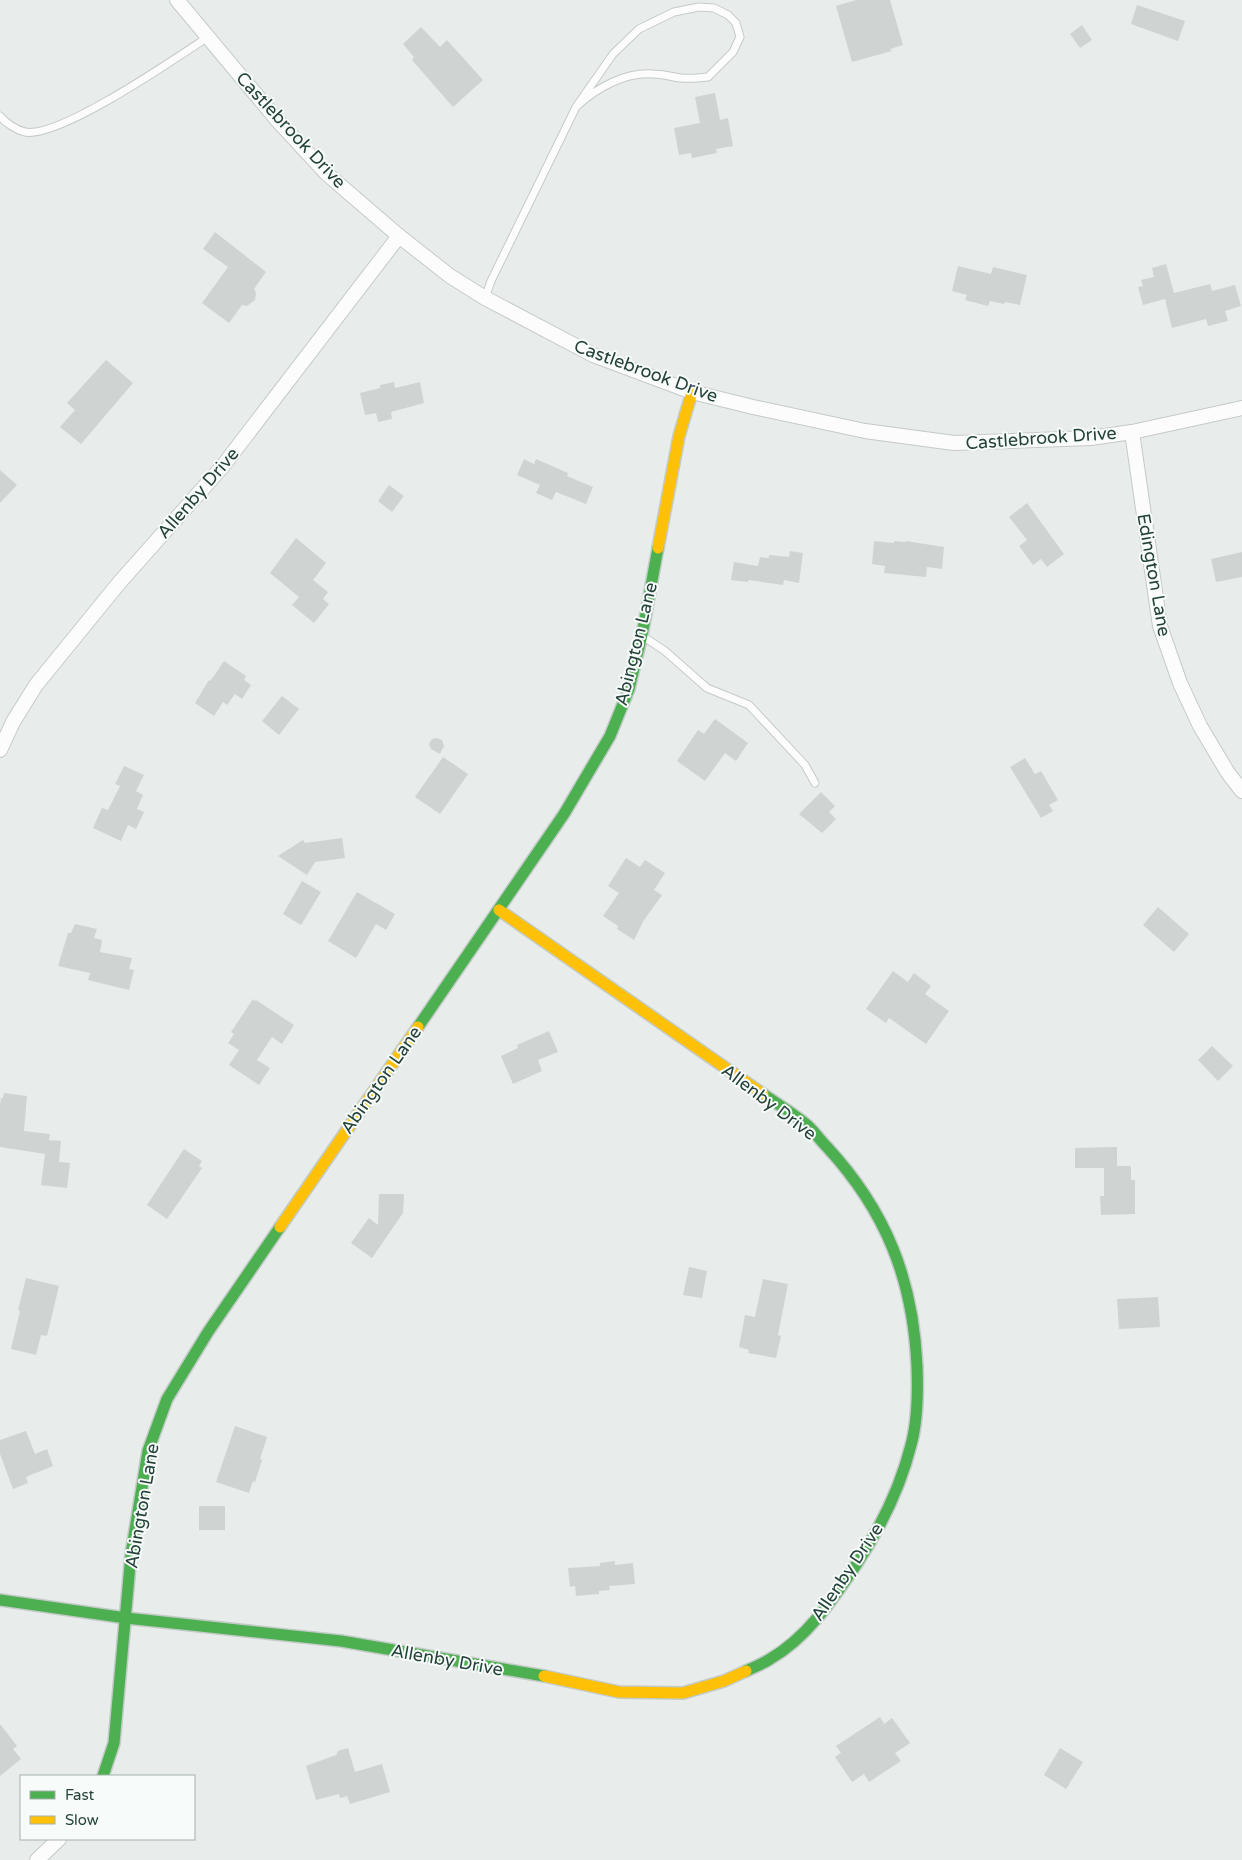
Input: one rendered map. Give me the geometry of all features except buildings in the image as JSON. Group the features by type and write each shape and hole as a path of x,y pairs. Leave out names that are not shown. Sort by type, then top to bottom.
{"street":[{"name":"Castlebrook Drive","path":"177,0 278,121 327,174 399,236 450,276 485,298 593,355 692,392 865,431 954,443 1091,438 1132,432 1242,408"},
{"name":"Allenby Drive","path":"0,750 13,722 36,685 119,583 222,467 399,236"},
{"name":"Abington Lane","path":"103,1775 114,1742 131,1554 148,1451 166,1399 208,1332 564,814 610,736 629,689 642,635 679,436 692,392"},
{"name":"Edington Lane","path":"1132,432 1160,626 1180,683 1200,726 1242,791"},
{"name":"Allenby Drive","path":"0,1600 126,1618 341,1641 544,1676 618,1692 683,1693 724,1681 771,1659 806,1632 836,1594 875,1536 900,1484 912,1442 918,1396 916,1346 909,1296 895,1252 883,1225 847,1169 807,1125 499,910"},
{"path":"37,1860 58,1840"}],"lane":[{"path":"485,298 491,281 576,107 613,54 639,29 674,12 699,7 714,8 728,15 736,23 740,37 733,52 708,77 683,78 654,74 632,74 588,96 576,107"},
{"path":"0,116 6,123 26,132 47,129 71,120 104,103 208,37"},
{"path":"642,635 665,651 707,688 749,705 805,765 815,783"}],"traffic: fast":[{"path":"418,1027 564,814 610,736 629,689 642,635 658,548"},
{"path":"746,1671 783,1650 807,1629 828,1604 865,1551 889,1507 907,1461 916,1416 917,1396 917,1366 910,1304 893,1248 880,1221 848,1171 812,1130 796,1116 763,1094"},
{"path":"103,1775 114,1743 131,1554 148,1451 167,1399 208,1332 280,1227"},
{"path":"0,1600 126,1618 341,1641 544,1676"}],"traffic: slow":[{"path":"658,548 679,436 692,392"},
{"path":"499,910 763,1094"},
{"path":"280,1227 418,1027"},
{"path":"544,1676 619,1692 683,1693 724,1681 746,1671"}]}
